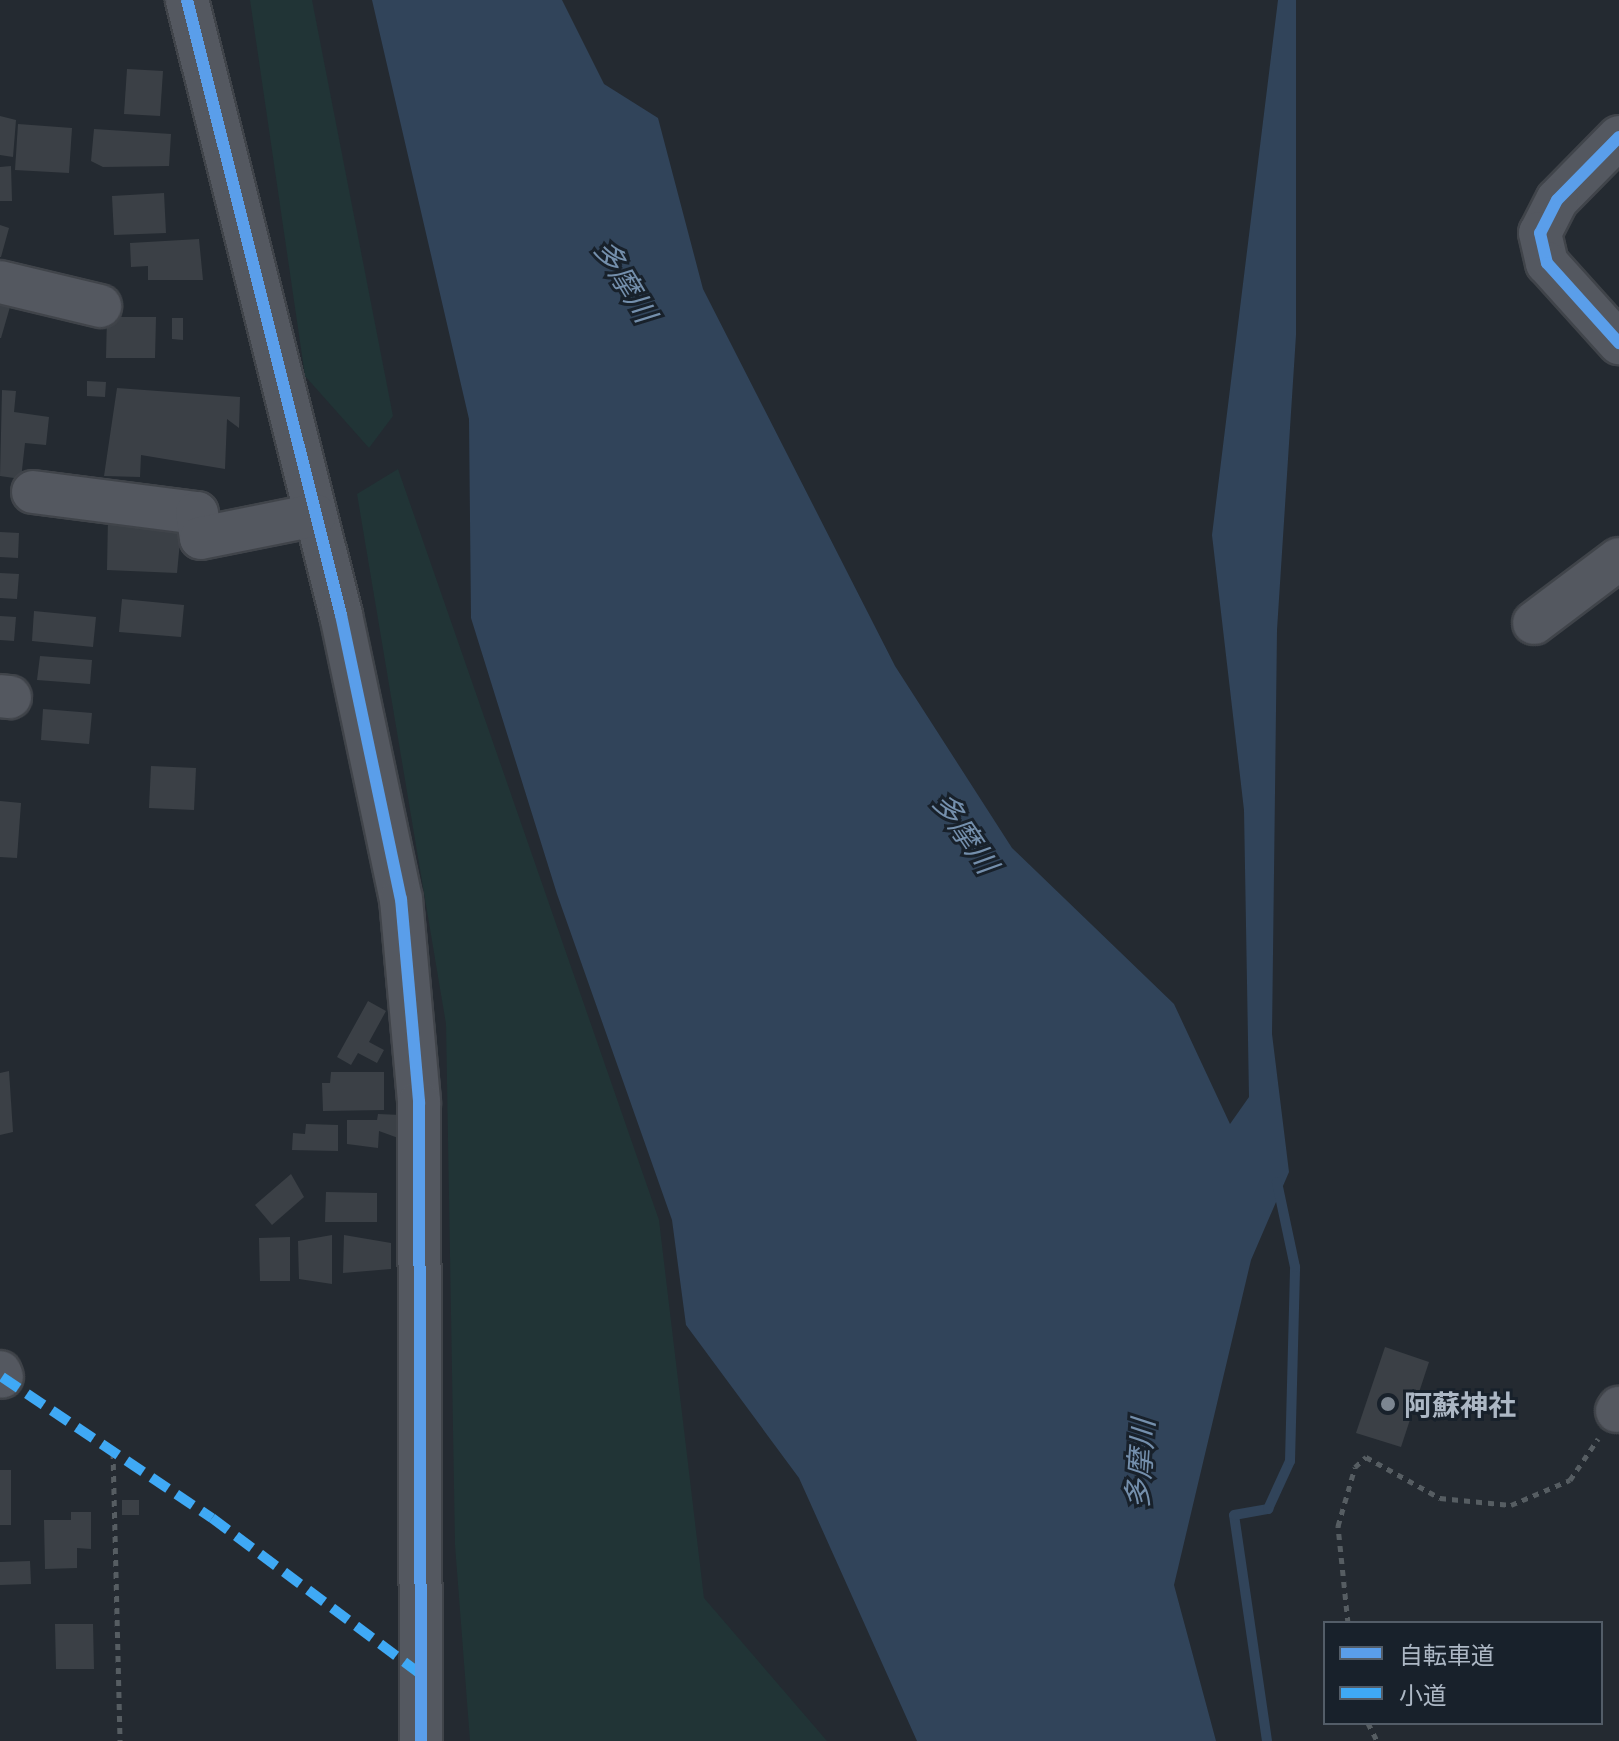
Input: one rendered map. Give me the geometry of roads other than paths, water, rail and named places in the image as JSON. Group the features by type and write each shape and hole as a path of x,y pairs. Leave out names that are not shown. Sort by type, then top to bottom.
{"street":[{"path":"187,0 315,515 408,950 423,1294 416,1491 421,1741"},
{"path":"1619,137 1557,200 1540,233 1547,263 1619,343"},
{"path":"0,282 100,306"},
{"path":"33,492 197,513 201,538 315,515"},
{"path":"1534,623 1619,559"}],"water":[{"name":"多摩川","path":"372,0 562,0 604,84 658,118 703,289 895,666 1012,848 1174,1004 1230,1124 1249,1097 1244,810 1212,535 1278,0 1296,0 1296,335 1277,630 1272,1034 1289,1172 1251,1260 1174,1585 1216,1741 917,1741 799,1478 686,1325 672,1220 557,894 471,618 469,419"}],"waterway":[{"path":"1267,1741 1234,1515 1268,1509 1290,1461 1295,1267 1277,1182"}],"place":[{"name":"阿蘇神社","path":"1388,1404"}]}
